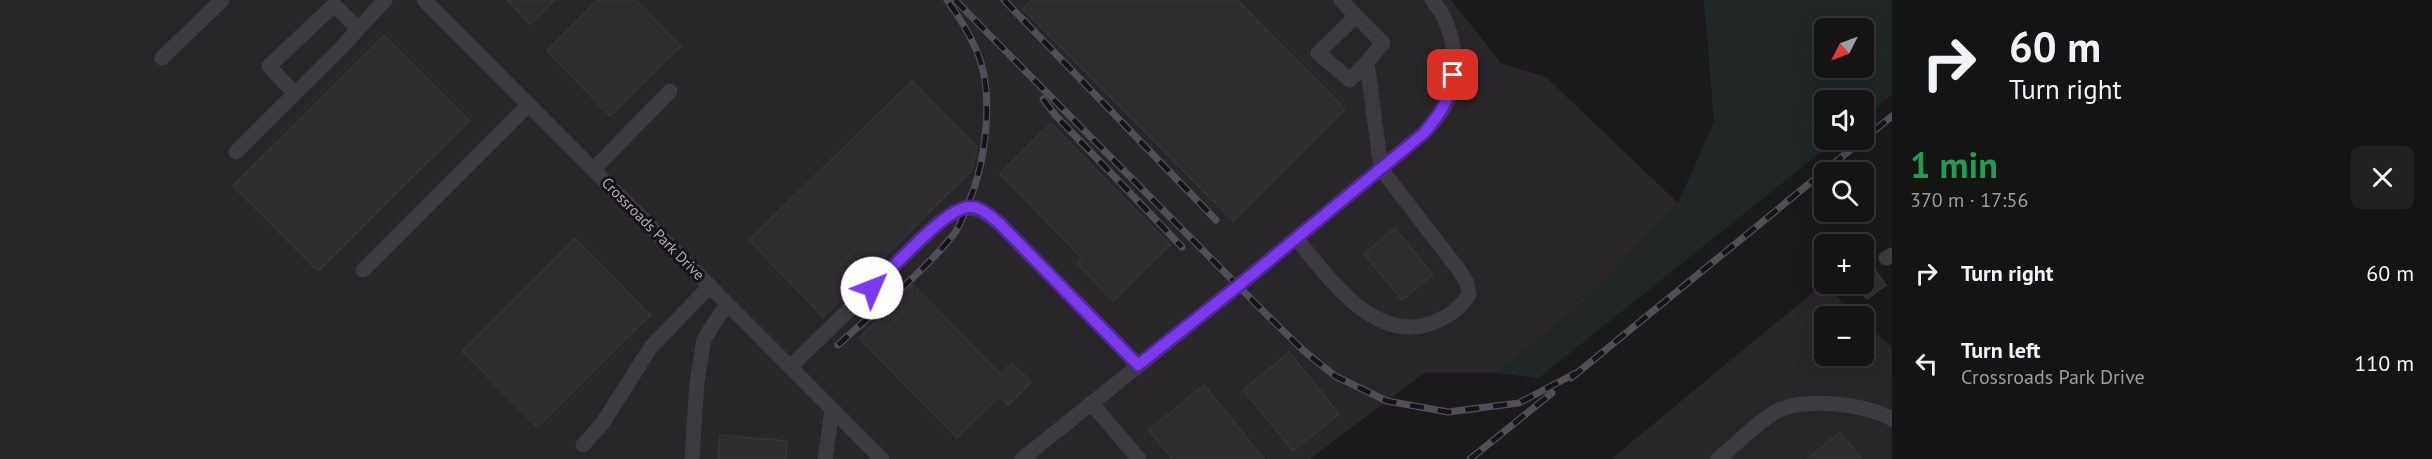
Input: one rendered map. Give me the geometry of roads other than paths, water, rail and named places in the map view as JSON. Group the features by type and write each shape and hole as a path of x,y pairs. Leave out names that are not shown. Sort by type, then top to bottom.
{"street":[{"path":"162,58 222,0"},
{"path":"236,152 385,0"},
{"name":"Crossroads Park Drive","path":"424,0 882,459"},
{"path":"1341,0 1383,44 1350,80 1318,53 1356,16"},
{"path":"1022,459 1424,133 1443,111 1450,93 1455,57 1450,30 1432,0"},
{"path":"295,94 269,66 334,5 358,29"},
{"path":"1296,238 1332,281 1378,320 1401,328 1429,325 1463,305 1469,294 1467,283 1459,270 1381,169 1367,63"},
{"path":"594,169 670,91"},
{"path":"363,270 529,104"},
{"path":"790,368 937,224 954,212 967,207 974,207 989,214 1001,225 1138,365"},
{"path":"583,445 602,424 651,347 710,286"},
{"path":"692,459 704,339 727,304"},
{"path":"1718,459 1777,411 1814,402 1853,405 1892,419"},
{"path":"1091,403 1139,459"},
{"path":"825,459 832,410"}],"railway":[{"path":"838,345 913,277 954,234 974,187 984,147 987,105 985,84 975,47 947,0"},
{"path":"955,0 1269,317 1304,351 1335,376 1387,401 1448,412 1519,403 1576,373"},
{"path":"1004,0 1216,220"},
{"path":"1043,99 1056,116 1182,247"},
{"path":"1571,378 1892,116"},
{"path":"1470,459 1552,393"}]}
